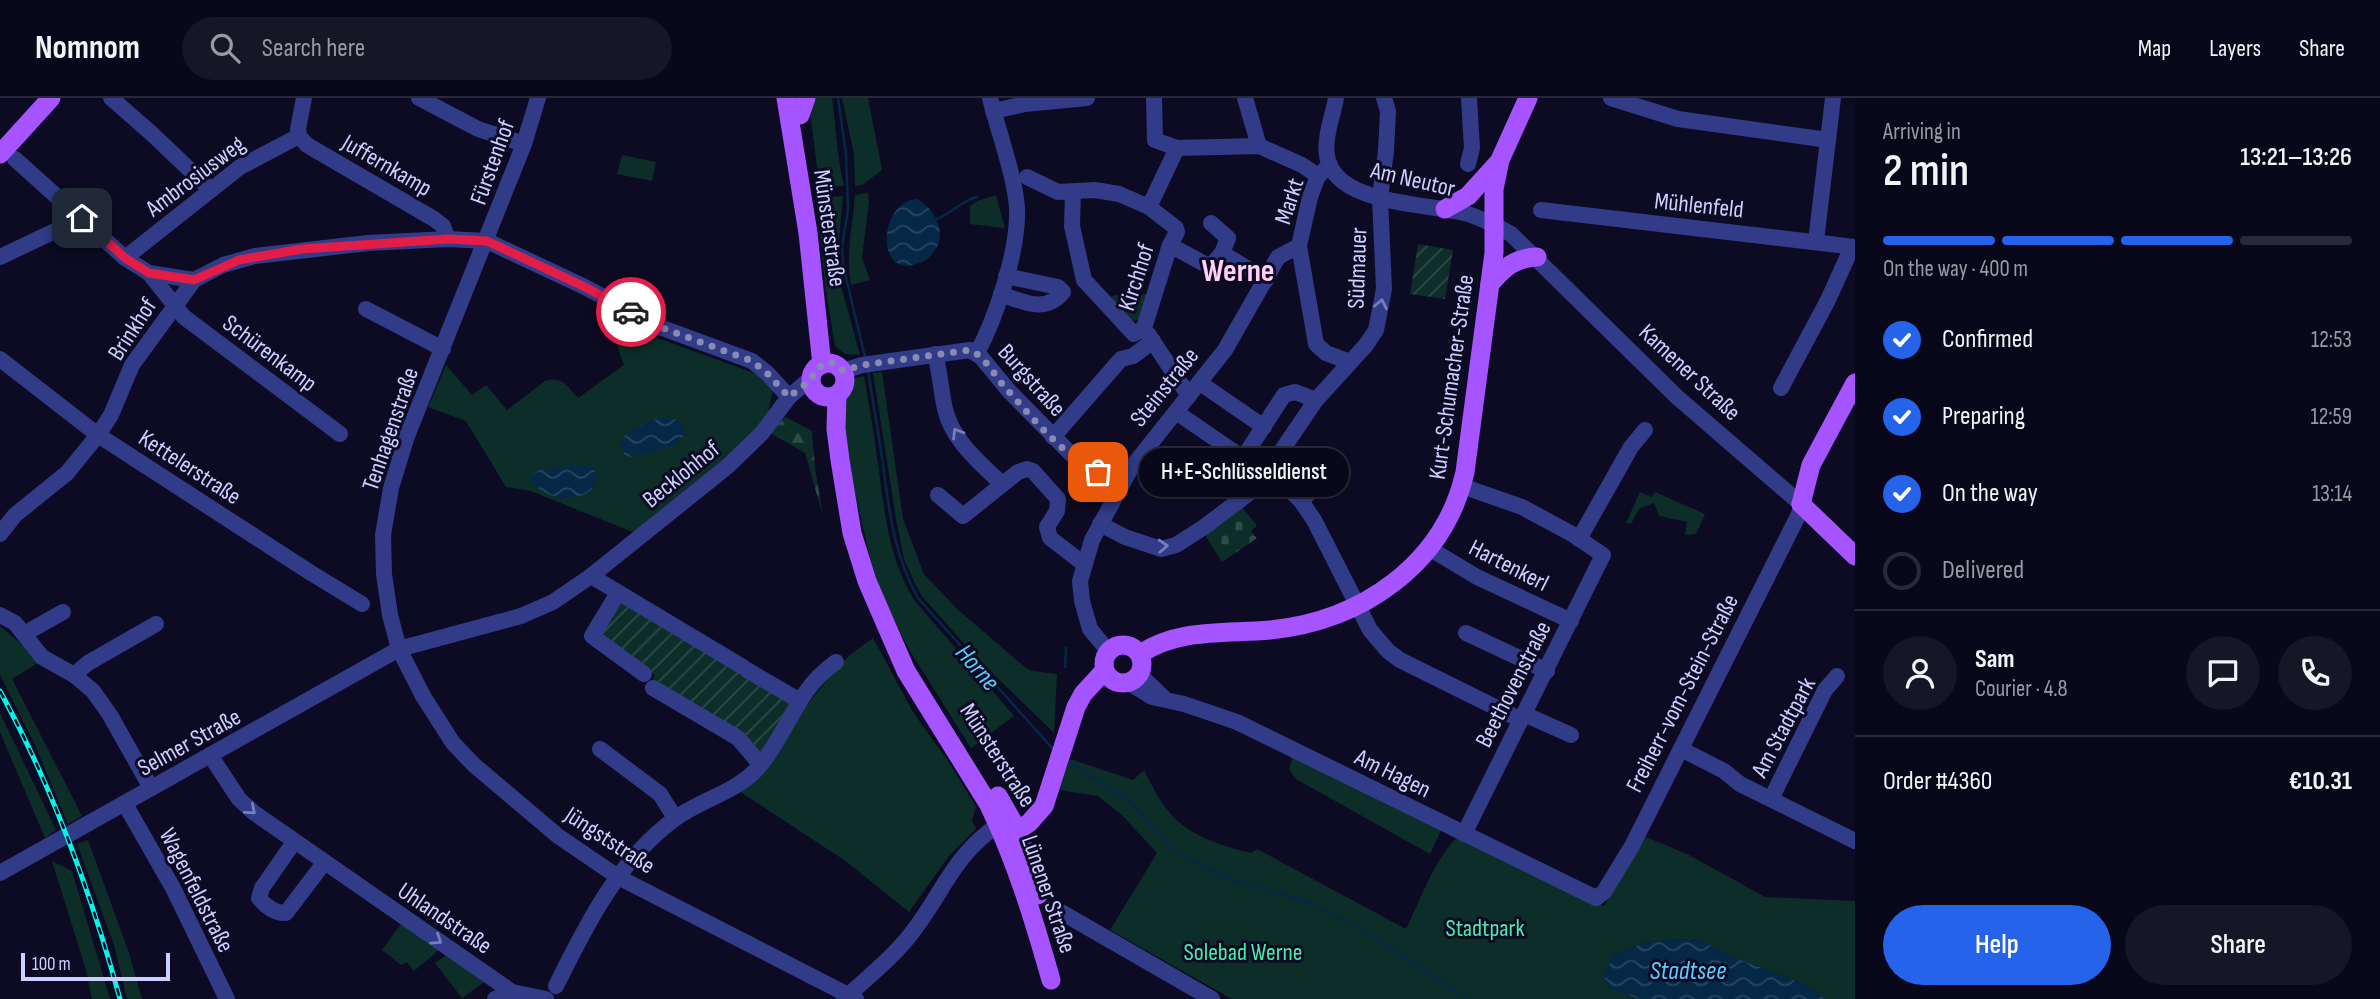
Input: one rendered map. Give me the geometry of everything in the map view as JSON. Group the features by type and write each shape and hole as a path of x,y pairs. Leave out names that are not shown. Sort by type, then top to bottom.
{"main road":[{"path":"8,157 51,98"},
{"name":"Münsterstraße","path":"786,98 808,233 826,380 852,533 867,582 905,671 989,805 1008,828"},
{"path":"1445,209 1468,197 1500,160 1528,98"},
{"name":"Münsterstraße","path":"801,104 826,380"},
{"name":"Kurt-Schumacher-Straße","path":"1140,654 1164,641 1185,635 1292,627 1320,622 1357,607 1403,576 1429,546 1462,486 1494,253 1494,189 1500,160"},
{"path":"1490,284 1512,262 1536,257"},
{"name":"Freiherr-vom-Stein-Straße","path":"1800,509 1811,465 1855,383"},
{"name":"Freiherr-vom-Stein-Straße","path":"1800,509 1855,407"},
{"name":"Kamener Straße","path":"1800,509 1855,555"},
{"path":"1008,828 1030,804 1057,766 1074,716 1119,672 1143,664 1136,649 1119,645 1119,672"},
{"name":"Lünener Straße","path":"1008,828 1053,990"}],"street":[{"path":"111,98 211,190"},
{"path":"299,136 304,98"},
{"path":"419,98 478,129 524,144"},
{"name":"Fürstenhof","path":"487,241 524,144 538,98"},
{"path":"977,353 991,325 1006,276 1013,246 1017,208 992,105 1087,98"},
{"path":"1154,98 1155,140 1177,148 1259,146 1245,98"},
{"path":"1324,171 1327,138 1336,98"},
{"name":"Südmauer","path":"1100,524 1147,546 1168,548 1240,501 1257,487 1316,400 1366,345 1376,330 1384,289 1380,198 1388,111 1384,98"},
{"path":"1468,164 1472,148 1469,98"},
{"path":"1611,98 1678,119 1828,140"},
{"path":"1816,241 1833,98"},
{"name":"Ambrosiusweg","path":"125,258 247,162 299,136"},
{"name":"Juffernkamp","path":"299,136 307,145 434,219 443,226 448,239"},
{"name":"Am Neutor","path":"1259,146 1302,165 1324,171 1352,188 1380,198 1468,214 1494,224"},
{"name":"Kirchhof","path":"1149,207 1177,148"},
{"path":"8,157 82,218 125,258 149,273 174,306"},
{"name":"Markt","path":"1251,305 1278,257 1299,246 1302,224 1324,171"},
{"name":"Kirchhof","path":"1027,177 1058,192 1095,190 1119,194 1149,207 1177,230 1170,245 1149,335 1134,334 1084,280 1072,226 1073,192"},
{"name":"Mühlenfeld","path":"1541,210 1854,247 1781,388"},
{"path":"0,257 82,218"},
{"path":"1170,245 1210,267 1222,253 1228,238 1210,223"},
{"name":"Kamener Straße","path":"1494,224 1511,234 1536,257 1677,397 1800,509"},
{"name":"Brinkhof","path":"0,534 15,515 67,473 98,435 111,415 132,365 194,280 223,265 256,256 368,243 448,239 487,241"},
{"path":"487,241 585,287 657,326 752,361 791,395"},
{"name":"Tenhagenstraße","path":"399,649 390,615 384,574 385,520 398,462 487,241"},
{"path":"1299,246 1316,344 1326,353 1350,362"},
{"path":"1222,253 1266,280"},
{"path":"149,273 194,280"},
{"path":"1006,276 1062,289 1084,280"},
{"path":"1001,294 1042,306 1057,298 1063,292 1062,289"},
{"name":"Steinstraße","path":"1119,672 1094,636 1085,615 1080,581 1084,564 1100,524 1123,482 1142,454 1226,350 1251,305"},
{"name":"Schürenkamp","path":"174,306 184,317 340,434"},
{"name":"Tenhagenstraße","path":"366,309 443,349"},
{"path":"1053,437 1121,359 1133,356 1149,335 1189,396"},
{"name":"Burgstraße","path":"826,380 862,365 962,350 977,353 1053,437 1087,467 1123,482"},
{"path":"935,354 946,413 957,436 976,460 1002,484"},
{"name":"Kettelerstraße","path":"0,359 98,435 362,604"},
{"name":"Becklohhof","path":"399,649 521,615 553,602 591,576 737,459 762,433 791,395 826,380"},
{"path":"1200,383 1264,427"},
{"path":"1243,458 1284,395 1300,393 1316,400"},
{"path":"1176,412 1243,458 1269,471 1301,501 1314,520 1370,630 1396,658 1522,717 1571,735"},
{"path":"1462,486 1522,507 1579,539 1631,447 1644,430"},
{"path":"1301,501 1320,483 1337,459"},
{"path":"939,495 963,516 1023,470 1032,471 1058,499 1057,511 1047,527 1050,538 1084,564"},
{"name":"Freiherr-vom-Stein-Straße","path":"1596,898 1604,892 1632,846 1800,509"},
{"name":"Beethovenstraße","path":"1464,834 1603,555 1579,539"},
{"name":"Hartenkerl","path":"1429,546 1477,577 1571,621"},
{"path":"591,576 800,701"},
{"path":"618,593 592,636 649,681 738,738 760,764"},
{"path":"24,634 63,612"},
{"path":"0,615 15,623 42,657 74,675 100,698 151,788"},
{"path":"74,675 88,663 156,624"},
{"path":"1466,633 1547,671"},
{"name":"Selmer Straße","path":"4,865 125,803 399,649"},
{"name":"Jüngststraße","path":"399,649 439,723 460,751 506,794 558,836 618,877 850,998"},
{"path":"551,992 577,943 618,877 653,837 676,818 704,800 741,783 760,764 807,690 836,662"},
{"name":"Am Hagen","path":"1119,672 1152,697 1237,722 1596,898"},
{"name":"Am Stadtpark","path":"1771,799 1825,690 1837,676"},
{"path":"600,749 660,794 676,818"},
{"name":"Am Stadtpark","path":"1681,749 1771,799 1855,841"},
{"name":"Uhlandstraße","path":"210,755 239,799 324,863 512,992 551,992"},
{"name":"Wagenfeldstraße","path":"125,803 173,888 227,999"},
{"path":"850,998 903,943 971,846 1008,828"},
{"path":"294,842 262,888 259,898 262,903 276,912 286,913 324,863"},
{"path":"1061,912 1212,999"},
{"path":"495,999 512,992"}],"green space":[{"path":"811,98 832,98 844,186 824,187 819,183 809,104"},
{"path":"842,98 868,98 882,170 862,185 855,186 854,154"},
{"path":"622,155 656,162 652,181 617,174"},
{"path":"868,193 862,258 870,280 851,285 849,250 855,195"},
{"path":"996,195 1005,228 970,224 970,206"},
{"path":"843,196 837,261 860,355 845,354 835,346 816,198"},
{"path":"1418,244 1453,250 1445,299 1410,294"},
{"path":"1150,294 1141,320 1127,321 1105,298 1117,295"},
{"path":"630,325 652,336 762,376 773,390 768,414 746,444 635,533 531,491 506,487 466,421 428,407 446,365 472,395 486,385 507,410 545,381 556,380 564,383 578,398 624,365 617,346"},
{"path":"882,372 903,519 924,574 957,609 1026,668 1057,674 1054,733 976,657 921,595 913,579 904,559 896,519 873,373"},
{"path":"864,376 884,509 897,565 914,600 1014,716 971,748 910,651 881,593 872,566 848,462 842,398 853,379"},
{"path":"785,417 812,431 823,516 805,453 770,433"},
{"path":"1640,492 1652,497 1655,492 1705,514 1696,534 1685,535 1687,522 1659,516 1654,503 1639,509 1631,524 1626,523"},
{"path":"1241,506 1257,526 1251,531 1257,538 1222,562 1203,532"},
{"path":"618,593 800,701 759,758 652,681 655,675 604,640 601,628"},
{"path":"0,626 41,661 12,679 82,816 68,824 35,745 0,675"},
{"path":"873,638 913,712 976,807 972,820 976,829 949,856 909,912 847,862 739,791 834,671"},
{"path":"0,713 56,830 45,838 0,732"},
{"path":"1293,755 1442,828 1430,854 1296,779 1289,769"},
{"name":"Stadtpark","path":"1070,759 1133,780 1144,770 1169,812 1186,827 1218,843 1240,850 1251,853 1257,849 1406,929 1435,868 1458,837 1604,906 1646,837 1689,855 1765,897 1855,901 1855,999 1826,999 1802,983 1733,957 1701,941 1678,939 1644,943 1614,955 1604,976 1609,988 1639,999 1232,999 1110,930 1157,853 1122,815 1098,796 1058,790"},
{"path":"88,840 129,953 142,999 127,999 114,945 77,844"},
{"path":"52,861 72,871 110,999 92,999 86,970"},
{"path":"401,924 439,950 414,971 407,962 401,965 382,950"},
{"path":"447,955 484,982 462,998 435,963"}],"water":[{"path":"917,199 935,216 940,239 926,260 913,265 900,265 892,258 888,248 890,223 896,211 905,203"},
{"path":"665,417 677,420 684,427 685,435 677,444 634,457 624,454 621,442 630,431"},
{"path":"581,465 593,467 598,476 594,486 578,497 556,497 537,487 531,480 531,476 539,470"},
{"name":"Stadtsee","path":"1678,939 1701,941 1733,957 1802,983 1826,999 1639,999 1609,988 1604,976 1614,955 1644,943"}],"waterway":[{"name":"Horne","path":"838,98 846,154 848,209 842,247 843,265 865,357"},
{"path":"937,219 977,197"},
{"name":"Horne","path":"868,370 892,526 909,580 918,598 1053,749"},
{"path":"1065,667 1066,648"},
{"name":"Horne","path":"1066,760 1132,803 1172,849 1186,858 1228,878 1312,904 1374,937 1467,999"}],"railway":[{"path":"0,691 54,803 83,881 120,999"}],"way so far":[{"path":"631,312 657,326 752,361 789,397 811,378 818,367 826,363 836,365 843,371 862,365 970,350 981,357 1053,437 1087,467 1098,472"}],"place":[{"name":"H+E‑Schlüsseldienst","path":"1098,472"}],"district":[{"name":"Werne","path":"1238,270"}],"route":[{"path":"82,218 125,258 149,273 194,280 239,260 302,249 448,239 487,241 498,244 631,312"}],"park label":[{"name":"Solebad Werne","path":"1243,952"}]}
